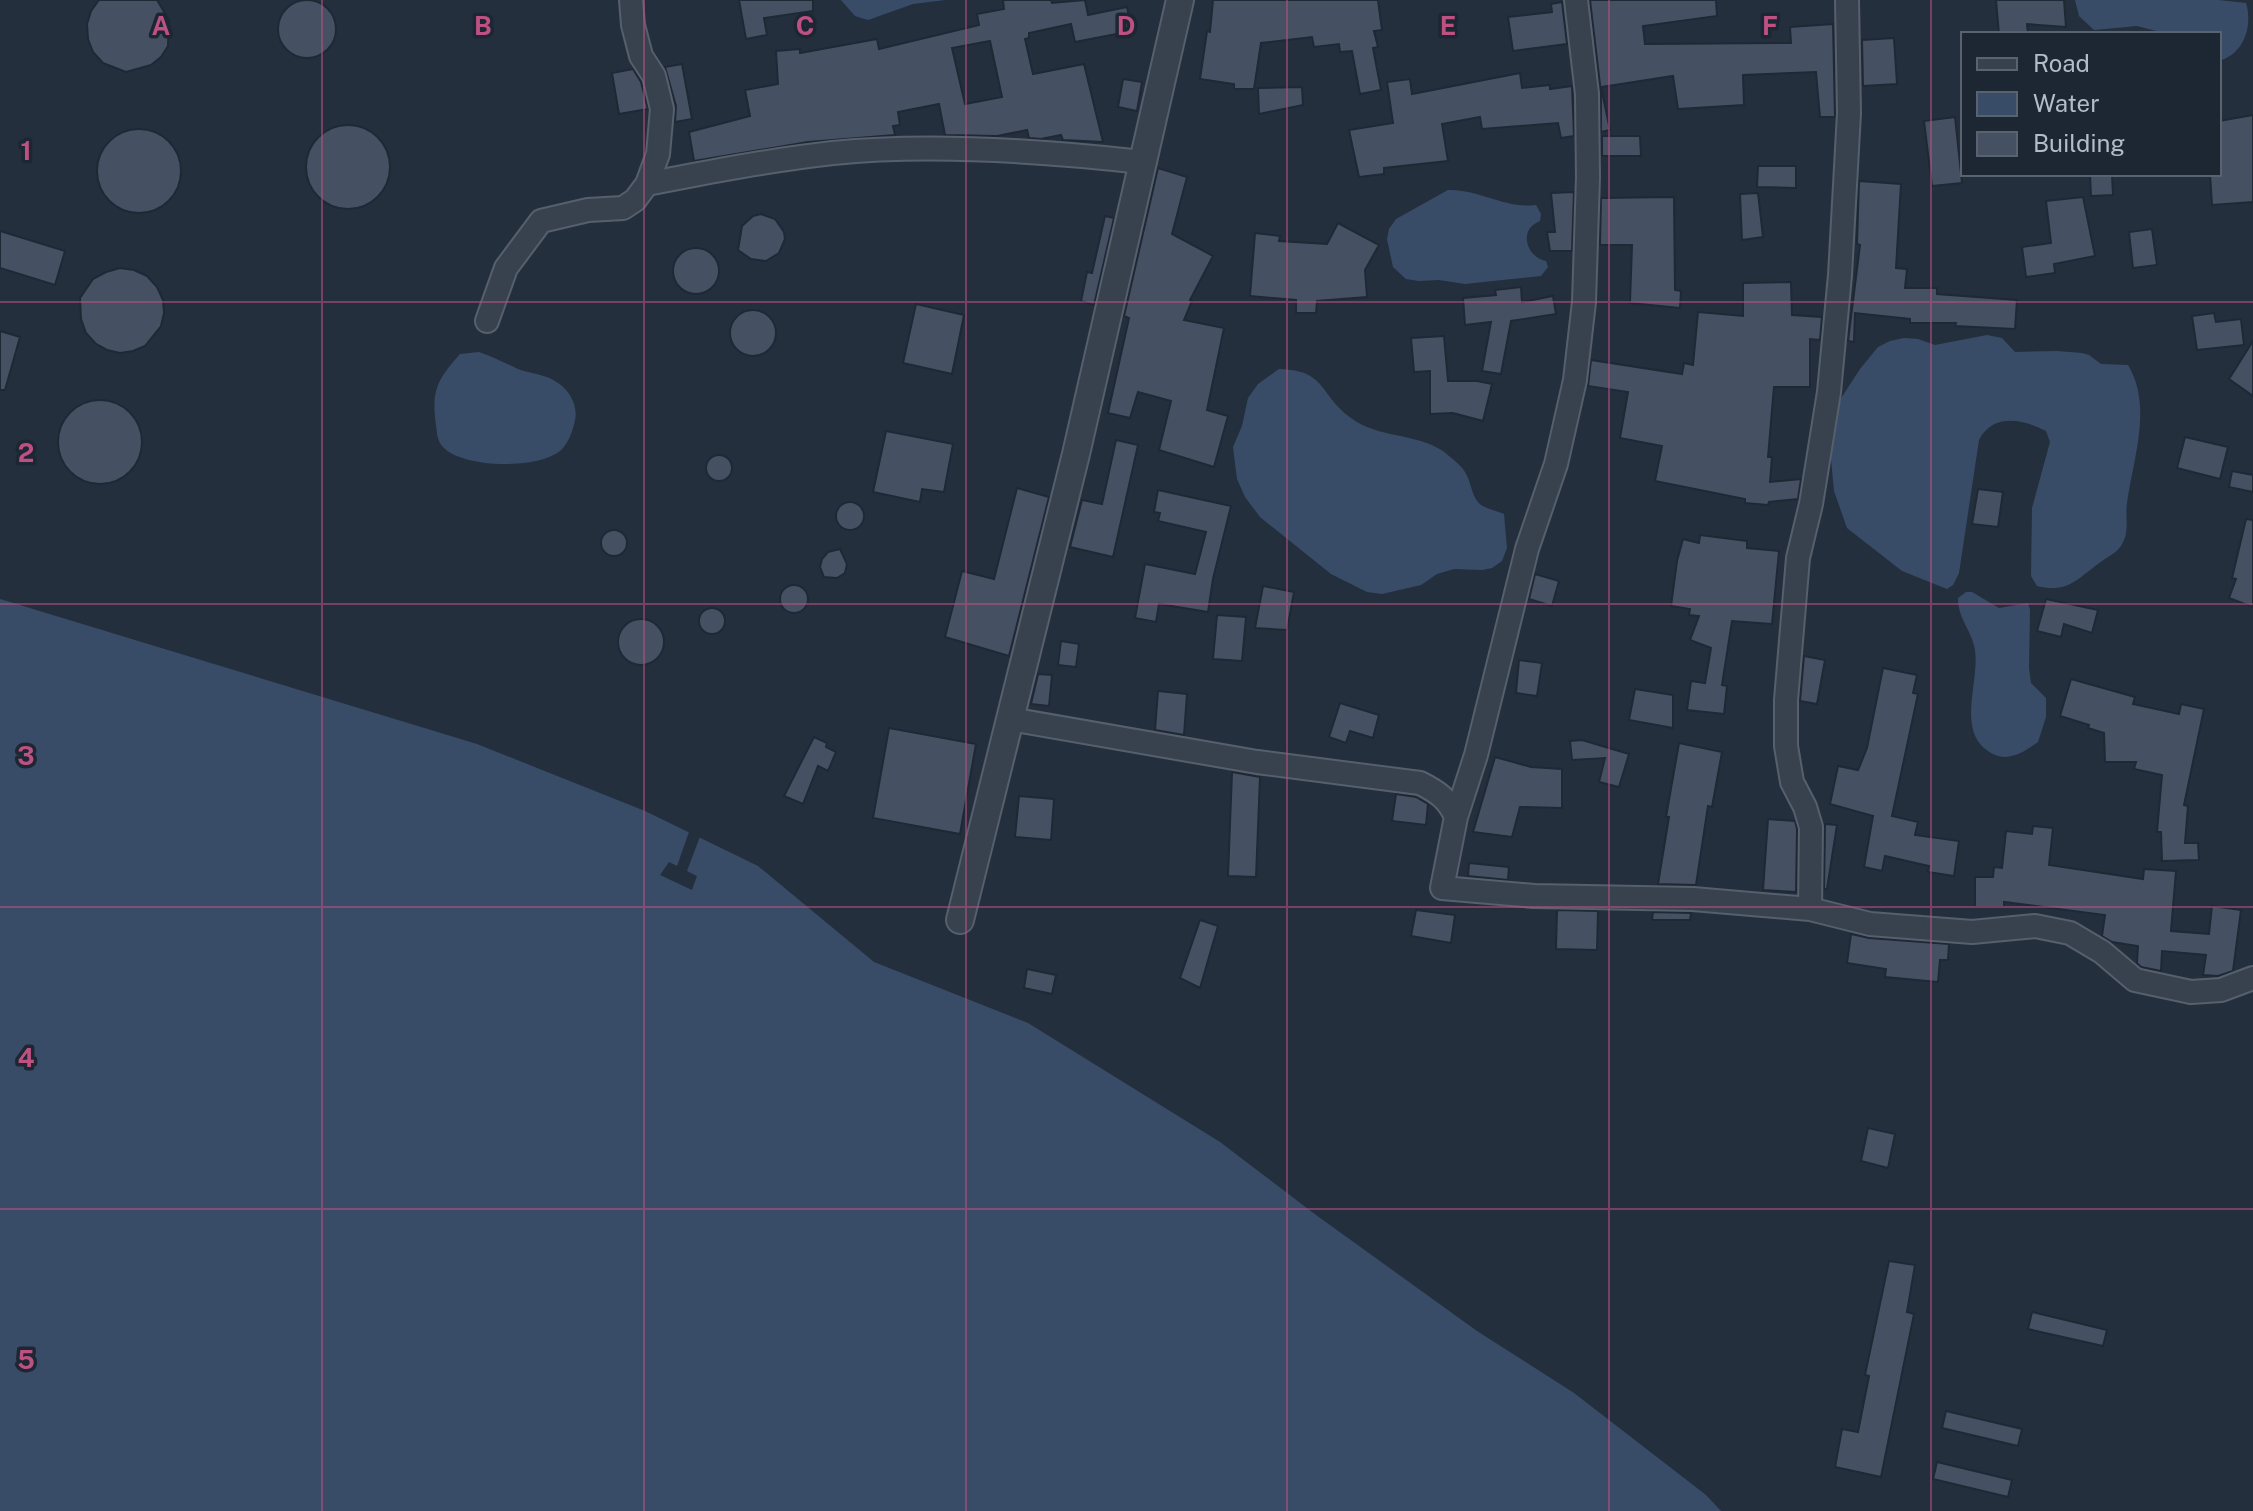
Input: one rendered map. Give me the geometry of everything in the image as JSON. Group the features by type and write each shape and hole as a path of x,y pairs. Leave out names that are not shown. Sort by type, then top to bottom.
{"street":[{"path":"487,321 506,268 541,221 588,210 623,208 635,200 647,184 658,154 662,109 654,76 641,56 633,25 631,0"},
{"path":"960,920 1076,454 1180,0"},
{"path":"1576,0 1587,94 1588,177 1584,302 1575,380 1556,464 1527,549 1476,755 1456,817 1442,888 1534,896 1693,899 1810,909 1870,924 1972,932 2035,926 2070,933 2102,952 2135,980 2191,992 2221,990 2253,978"},
{"path":"1810,909 1811,827 1792,782 1786,746 1786,700 1798,558 1811,504 1829,392 1840,275 1849,113 1847,0"},
{"path":"647,184 789,158 836,153 946,150 1069,154 1142,162"},
{"path":"1010,719 1257,762 1420,783 1439,792 1451,804 1456,817"}],"water":[{"path":"841,0 945,0 913,4 868,20 855,16"},
{"path":"2075,0 2218,0 2246,3 2248,21 2240,46 2221,60 2221,32 2160,32 2137,26 2094,30 2079,16"},
{"path":"1448,190 1470,192 1514,204 1536,205 1541,214 1540,221 1529,230 1527,242 1534,254 1546,261 1548,267 1541,276 1465,284 1406,279 1393,267 1387,239 1396,219"},
{"path":"1987,335 2002,338 2015,352 2082,353 2101,364 2128,365 2135,381 2139,398 2139,433 2127,503 2125,536 2115,552 2066,586 2037,586 2031,576 2032,508 2050,442 2046,431 2037,427 2018,421 2000,422 1985,431 1979,440 1959,573 1947,589 1902,571 1847,528 1834,491 1829,437 1836,406 1878,347 1904,338 1935,345"},
{"path":"479,352 549,378 566,390 576,415 568,442 563,448 539,460 503,464 468,460 443,447 435,413 438,386 460,354"},
{"path":"1279,369 1295,370 1314,379 1341,409 1361,424 1432,445 1455,461 1465,472 1478,502 1504,514 1507,548 1502,561 1482,570 1454,569 1437,574 1421,585 1382,594 1367,592 1331,574 1260,517 1245,497 1237,479 1233,447 1242,426 1248,398 1258,384"},
{"path":"1972,592 1999,608 2028,603 2031,683 2046,698 2046,717 2038,742 2016,755 2005,757 1993,754 1981,745 1974,734 1971,707 1975,650 1960,613 1958,598"},
{"path":"0,599 477,744 645,811 758,866 874,962 1028,1023 1220,1142 1477,1331 1574,1393 1706,1495 1721,1511 0,1511"}],"pier":[{"path":"690,829 701,834 687,871 697,876 692,890 660,875 669,862 677,866"}],"building":[{"path":"99,0 157,0 169,20 168,46 161,57 151,65 126,72 103,63 93,52 87,24"},
{"path":"307,0 328,8 336,29 328,50 307,58 286,50 278,29 286,8"},
{"path":"739,0 813,0 813,11 764,18 767,35 746,39"},
{"path":"1003,0 1051,0 1052,3 1085,0 1088,15 1127,7 1132,31 1075,42 1071,24 1029,33 1029,38 1025,39 1033,74 1084,64 1103,142 1063,140 1061,135 1029,138 1027,130 997,136 945,135 939,104 898,112 900,125 893,126 895,135 808,142 694,161 689,132 750,116 745,90 778,84 776,51 800,49 800,53 877,39 879,49 979,25 977,14 1004,9","holes":["990,41 1002,97 965,104 952,48"]},
{"path":"1213,0 1378,0 1382,30 1374,31 1378,47 1373,48 1381,90 1360,94 1352,51 1340,52 1339,44 1314,47 1312,37 1261,43 1254,89 1234,89 1234,84 1200,79"},
{"path":"1590,0 1716,0 1717,16 1643,26 1645,44 1791,43 1790,27 1833,24 1835,117 1820,117 1816,72 1743,75 1744,105 1678,109 1673,76 1601,87 1610,130 1601,132 1601,93"},
{"path":"1996,0 2064,0 2066,27 2027,24 2028,32 1999,32"},
{"path":"1562,2 1567,44 1513,51 1508,17 1552,12 1551,4"},
{"path":"1894,38 1897,84 1863,86 1862,40"},
{"path":"682,64 692,119 675,122 676,106 665,67"},
{"path":"633,69 641,82 648,109 619,114 612,73"},
{"path":"1520,73 1522,88 1572,86 1574,136 1561,138 1558,123 1482,129 1480,117 1442,124 1448,161 1384,168 1384,174 1359,177 1349,130 1393,123 1387,82 1410,79 1412,94"},
{"path":"1123,79 1142,82 1137,111 1118,107"},
{"path":"1302,87 1303,105 1259,114 1258,88"},
{"path":"2253,115 2253,202 2212,205 2210,176 2221,176 2221,121"},
{"path":"1955,117 1962,183 1932,186 1924,121"},
{"path":"348,125 364,128 378,137 387,151 390,167 387,183 378,197 364,206 348,209 332,206 318,197 309,183 306,167 309,151 318,137 332,128"},
{"path":"139,129 155,132 169,141 178,155 181,171 178,187 169,201 155,210 139,213 123,210 109,201 100,187 97,171 100,155 109,141 123,132"},
{"path":"1602,136 1640,136 1641,156 1602,156"},
{"path":"1758,166 1796,166 1796,188 1757,187"},
{"path":"1158,168 1187,177 1172,234 1213,256 1190,300 1184,320 1224,328 1207,410 1228,416 1214,467 1159,450 1171,401 1138,392 1130,418 1108,413 1129,318 1124,316"},
{"path":"2090,176 2112,176 2113,195 2091,196"},
{"path":"1859,181 1901,184 1896,268 1907,269 1905,288 1937,288 1937,294 2017,300 2015,329 1955,326 1956,323 1910,323 1910,319 1855,313 1854,342 1848,341 1860,245 1857,244"},
{"path":"1574,192 1572,251 1550,251 1547,232 1555,232 1551,193"},
{"path":"1758,193 1763,237 1742,240 1740,194"},
{"path":"1674,197 1675,290 1681,291 1680,308 1630,303 1632,245 1600,245 1601,198"},
{"path":"2083,197 2095,256 2054,264 2055,273 2026,277 2022,247 2051,243 2046,201"},
{"path":"761,214 775,219 785,239 779,253 766,261 751,259 738,250 742,226 753,216"},
{"path":"1105,216 1114,218 1094,305 1081,301 1087,272 1092,273"},
{"path":"1338,223 1379,245 1365,270 1367,297 1317,301 1316,313 1296,313 1296,300 1250,296 1255,233 1280,236 1279,241 1327,244"},
{"path":"2152,229 2157,265 2133,268 2129,232"},
{"path":"0,231 65,251 55,285 0,268"},
{"path":"696,248 705,249 712,255 718,262 718,280 712,287 705,293 696,294 687,293 680,287 674,280 673,271 674,262 680,255 687,249"},
{"path":"120,268 147,276 163,300 164,313 161,326 145,346 120,353 96,344 86,333 81,319 80,298 93,279"},
{"path":"1791,282 1792,315 1822,317 1820,340 1810,339 1810,387 1774,387 1768,457 1772,457 1770,482 1801,479 1798,499 1769,502 1768,505 1745,503 1745,499 1655,481 1662,446 1620,438 1628,392 1588,386 1591,360 1682,374 1684,363 1693,365 1698,312 1743,316 1743,283"},
{"path":"1521,287 1522,302 1553,296 1556,314 1511,321 1501,374 1482,371 1491,322 1465,325 1463,298 1496,295 1495,290"},
{"path":"916,304 964,315 952,374 903,363"},
{"path":"753,310 762,311 769,317 775,324 775,342 769,349 762,355 753,356 744,355 737,349 731,342 730,333 731,324 737,317 744,311"},
{"path":"2214,313 2216,322 2241,319 2244,345 2197,350 2192,316"},
{"path":"0,331 20,337 5,390 0,390"},
{"path":"1444,336 1448,381 1492,384 1483,421 1453,413 1430,414 1430,371 1414,372 1411,338"},
{"path":"2253,341 2253,396 2229,379"},
{"path":"100,400 116,403 130,412 139,426 142,442 139,458 130,472 116,481 100,484 84,481 70,472 61,458 58,442 61,426 70,412 84,403"},
{"path":"886,431 953,444 944,492 922,489 920,502 873,492"},
{"path":"2185,437 2228,447 2220,479 2177,468"},
{"path":"1116,440 1138,445 1113,557 1070,547 1082,500 1102,504"},
{"path":"719,455 728,459 732,468 728,477 719,481 710,477 706,468 710,459"},
{"path":"2232,471 2253,475 2253,492 2229,487"},
{"path":"1017,488 1049,497 1009,656 945,637 962,571 994,579"},
{"path":"1978,489 2003,492 1998,527 1972,524"},
{"path":"1158,490 1231,506 1208,612 1159,604 1156,622 1135,618 1145,564 1195,574 1206,532 1158,521 1160,513 1154,512"},
{"path":"850,502 860,506 864,516 860,526 850,530 840,526 836,516 840,506"},
{"path":"2246,519 2253,520 2253,607 2229,598 2236,579 2232,578"},
{"path":"614,530 624,533 627,543 624,553 614,556 604,553 601,543 604,533"},
{"path":"1700,535 1747,541 1747,548 1779,551 1772,624 1732,621 1722,685 1727,686 1724,714 1687,710 1691,681 1705,683 1711,648 1690,640 1699,616 1689,615 1690,609 1671,606 1683,539 1699,543"},
{"path":"840,549 847,564 845,573 837,578 824,577 820,567 822,559 828,552"},
{"path":"1535,574 1559,581 1552,606 1529,599"},
{"path":"794,585 804,589 808,599 804,609 794,613 784,609 780,599 784,589"},
{"path":"1263,586 1294,592 1287,630 1255,628"},
{"path":"2046,599 2098,610 2092,633 2064,624 2061,637 2037,631"},
{"path":"712,608 721,612 725,621 721,630 712,634 703,630 699,621 703,612"},
{"path":"1217,615 1246,617 1242,661 1213,659"},
{"path":"641,619 657,626 664,642 657,658 641,665 625,658 618,642 625,626"},
{"path":"1061,641 1079,644 1076,667 1058,665"},
{"path":"1804,656 1825,660 1817,704 1800,701"},
{"path":"1519,660 1542,663 1537,696 1516,693"},
{"path":"1883,668 1917,675 1913,693 1918,694 1892,816 1918,822 1915,835 1959,841 1954,876 1928,872 1929,866 1885,856 1882,871 1864,867 1873,816 1830,804 1838,766 1858,770 1867,748"},
{"path":"1038,674 1052,675 1049,706 1031,704"},
{"path":"2071,679 2135,697 2133,704 2179,714 2181,704 2204,709 2184,805 2188,806 2185,843 2198,843 2199,860 2162,861 2161,832 2157,832 2162,775 2134,769 2136,762 2105,762 2104,733 2060,716"},
{"path":"1635,689 1673,695 1673,728 1629,720"},
{"path":"1158,691 1187,694 1184,735 1155,730"},
{"path":"1340,703 1379,715 1373,738 1350,731 1346,743 1329,737"},
{"path":"889,728 976,744 960,834 873,818"},
{"path":"814,737 836,752 828,771 818,766 803,804 784,796"},
{"path":"1582,740 1629,754 1619,787 1599,782 1605,758 1572,760 1570,741"},
{"path":"1679,743 1722,752 1712,807 1708,806 1696,885 1658,884"},
{"path":"1495,757 1531,767 1562,769 1562,808 1520,807 1512,837 1473,832"},
{"path":"1232,772 1260,777 1256,877 1228,876"},
{"path":"1396,794 1416,797 1428,804 1426,825 1392,821"},
{"path":"1019,796 1054,799 1051,840 1015,837"},
{"path":"1768,819 1795,821 1796,892 1763,890"},
{"path":"1825,824 1837,825 1827,889 1824,889"},
{"path":"2033,826 2053,828 2049,865 2143,879 2144,869 2176,871 2171,931 2209,934 2212,906 2241,910 2233,971 2218,976 2203,975 2206,955 2162,951 2161,971 2141,967 2137,963 2138,946 2112,942 2102,936 2105,915 2004,902 2004,907 1975,907 1975,877 1993,877 1994,867 2002,868 2006,831 2032,834"},
{"path":"1469,863 1509,867 1508,880 1468,876"},
{"path":"1416,910 1455,915 1451,943 1411,936"},
{"path":"1557,910 1598,911 1597,950 1556,949"},
{"path":"1653,912 1691,913 1690,920 1652,920"},
{"path":"1200,920 1218,926 1200,988 1180,978"},
{"path":"1851,934 1949,944 1948,960 1940,960 1938,982 1885,977 1886,969 1847,963"},
{"path":"1027,969 1056,975 1052,994 1024,988"},
{"path":"1868,1128 1895,1134 1888,1168 1861,1161"},
{"path":"1889,1261 1915,1265 1907,1312 1914,1314 1881,1477 1835,1467 1842,1429 1858,1432 1869,1376 1865,1375"},
{"path":"2032,1312 2107,1330 2103,1346 2028,1329"},
{"path":"1946,1411 2022,1429 2018,1446 1942,1428"},
{"path":"1937,1462 2012,1480 2008,1497 1933,1479"}]}
